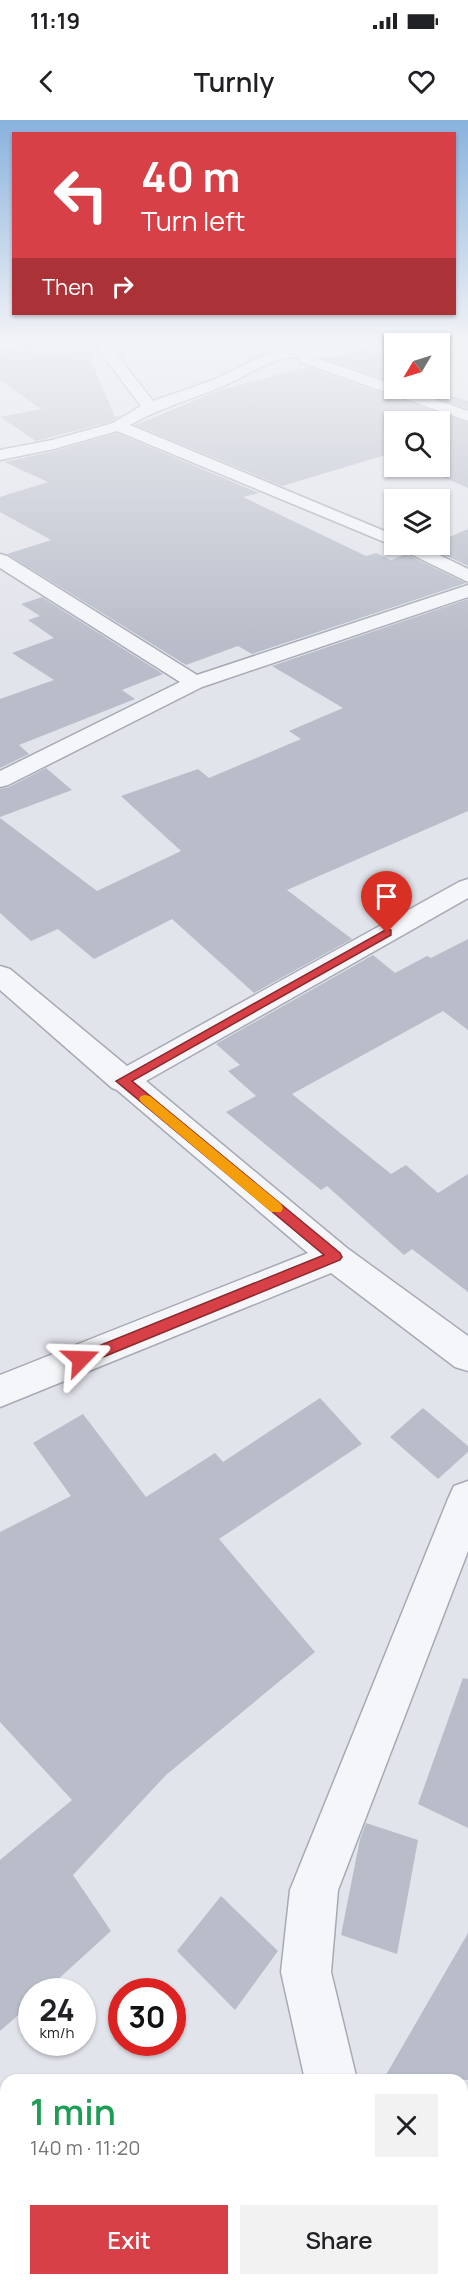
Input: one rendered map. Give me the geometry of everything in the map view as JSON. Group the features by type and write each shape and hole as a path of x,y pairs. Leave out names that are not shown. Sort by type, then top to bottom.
{"street":[{"path":"0,455 61,442"},
{"path":"156,442 384,537"},
{"path":"424,555 468,576"},
{"path":"0,560 195,683"},
{"path":"0,780 195,683 468,591"},
{"path":"123,1081 468,887"},
{"path":"0,975 123,1081 335,1257 468,1356"},
{"path":"0,1391 335,1257"},
{"path":"330,2074 306,1972 314,1890 468,1499"}],"building":[{"path":"86,442 138,442 259,493 243,497 366,556 376,553 391,560 408,555 466,583 252,654 238,646 186,665 7,554 51,540 0,512 0,497 48,482 4,462"},
{"path":"176,442 384,442 384,455 282,486"},
{"path":"450,442 468,442 468,488 443,477 450,477"},
{"path":"468,529 468,566 445,555 450,555 450,537"},
{"path":"42,597 163,674 122,690 135,699 19,745 29,754 0,768 0,699 54,680 12,653 54,638 28,620 40,616 21,604"},
{"path":"468,599 468,811 287,890 352,939 254,993 172,919 94,959 58,929 31,941 0,913 0,818 97,891 181,851 121,796 198,769 209,778 301,739 289,731 343,708 272,666"},
{"path":"46,768 72,790 0,817 0,789 9,787"},
{"path":"468,939 468,1030 443,1011 292,1094 391,1174 406,1165 438,1193 468,1174 468,1292 412,1249 404,1255 327,1186 321,1190 226,1112 256,1096 228,1071 240,1065 216,1044 373,955 395,973 427,956 431,958"},
{"path":"320,1398 362,1444 219,1539 315,1652 166,1775 73,1875 111,1931 59,1978 18,1978 18,2015 0,2031 0,1860 72,1800 0,1722 0,1532 71,1496 33,1443 83,1414 146,1497 215,1453 223,1462"},
{"path":"423,1408 468,1446 468,1452 438,1479 390,1437"},
{"path":"463,1678 468,1679 468,1828 418,1804"},
{"path":"366,1823 418,1840 397,1954 341,1935 360,1839"},
{"path":"221,1896 278,1951 235,2010 177,1951"},
{"path":"468,1933 468,2074 386,2074"}],"slow traffic":[{"path":"145,1099 276,1208"}],"route":[{"path":"81,1359 335,1257 123,1081 387,933"}]}
